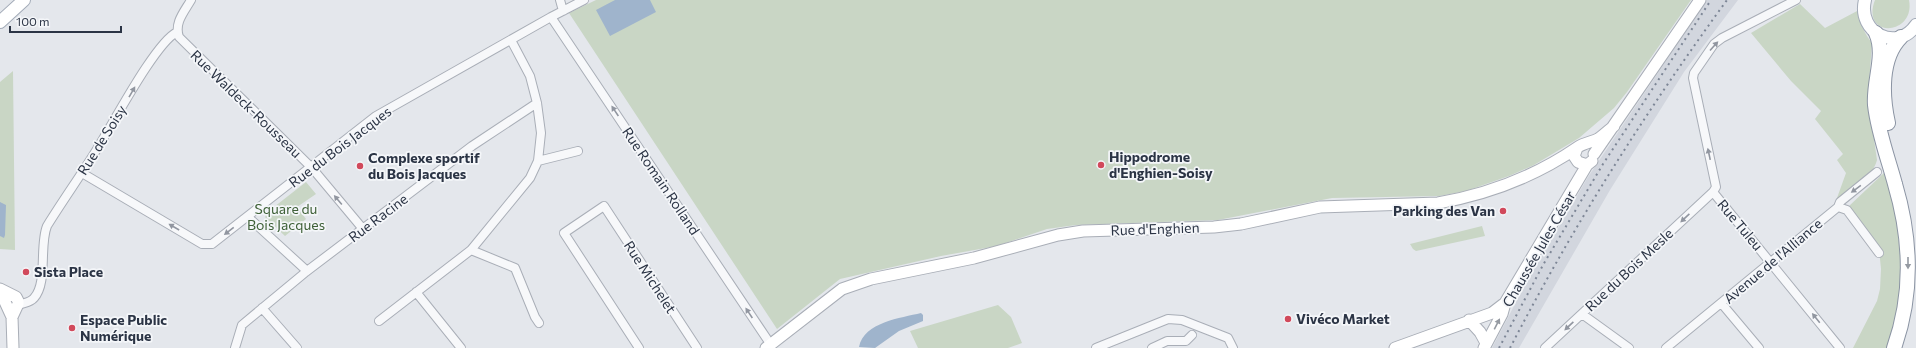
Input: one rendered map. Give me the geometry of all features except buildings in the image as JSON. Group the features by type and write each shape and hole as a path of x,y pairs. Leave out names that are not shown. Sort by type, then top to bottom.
{"highway":[{"path":"1911,31 1895,42 1890,53 1884,94 1889,128 1912,214 1916,244"},
{"path":"1876,33 1880,47 1875,81 1877,115 1903,214 1908,256 1906,299 1894,348"},
{"path":"1903,348 1911,317 1916,284"}],"main road":[{"path":"0,22 24,0"},
{"path":"1864,0 1863,11 1866,21 1876,33 1888,38 1911,31"}],"street":[{"name":"Rue de Soisy","path":"13,305 31,301 38,290 40,283 44,234 60,204 82,173 139,80 166,40 177,32 177,24 191,0"},
{"path":"560,0 563,11"},
{"name":"Rue du Bois Jacques","path":"82,173 202,244 215,242 312,168 376,116 584,0"},
{"path":"1580,156 1614,126 1700,0"},
{"name":"Rue Tuleu","path":"1796,0 1722,38 1710,50 1694,73 1693,78 1716,187 1713,192 1840,348"},
{"name":"Rue Romain Rolland","path":"552,17 768,346"},
{"name":"Rue Waldeck-Rousseau","path":"177,32 179,37 187,46 312,168 364,230"},
{"path":"379,321 471,250 530,178 538,161 541,133 537,104 530,76 511,40"},
{"name":"Rue Racine","path":"235,348 242,325 307,271 364,230 472,146 537,104"},
{"name":"Chaussée Jules César","path":"1485,345 1502,314 1505,303 1581,176 1580,156 1593,160 1594,154 1614,126"},
{"path":"538,161 578,151"},
{"name":"Rue d'Enghien","path":"768,346 842,289 871,279 974,258 1058,235 1083,231 1214,227 1266,220 1320,207 1438,203 1503,186 1534,173 1560,158 1580,156"},
{"name":"Avenue de l'Alliance","path":"1666,348 1722,304 1838,207 1840,202 1877,172"},
{"name":"Rue du Bois Mesle","path":"1545,348 1713,192"},
{"name":"Rue Michelet","path":"639,348 564,233 604,206 697,348"},
{"path":"1838,207 1847,210 1879,253"},
{"path":"248,217 307,271"},
{"path":"471,250 514,268 535,318 539,323"},
{"path":"0,290 13,305 13,348"},
{"path":"416,292 461,348"},
{"path":"1395,348 1469,320 1492,313 1505,303"},
{"path":"1722,304 1759,348"},
{"path":"262,308 298,348"},
{"path":"1582,314 1629,348"},
{"path":"1096,348 1110,346 1168,319 1182,320 1228,338 1233,348"},
{"name":"Chaussée Jules César","path":"1469,320 1480,332 1485,345"},
{"path":"1152,348 1168,341 1186,341 1192,336"}],"shaded area":[{"path":"1707,0 1738,0 1684,72 1610,190 1519,348 1492,348 1527,281 1588,177"}],"green space":[{"name":"Hippodrome d'Enghien-Soisy","path":"596,0 1691,0 1627,92 1614,108 1579,138 1534,165 1509,176 1466,191 1439,196 1332,198 1218,220 1076,225 1047,229 997,246 941,256 840,279 777,329 569,13"},
{"path":"1875,0 1909,0 1909,12 1905,21 1897,26 1889,28 1881,27 1875,22 1872,13"},
{"path":"1800,4 1825,28 1859,10 1863,28 1872,43 1868,98 1877,160 1875,166 1867,177 1839,199 1837,198 1846,173 1837,160 1843,154 1815,119 1821,111 1791,81 1751,33"},
{"path":"13,71 15,250 0,249 0,82"},
{"path":"1886,171 1899,237 1899,304 1887,348 1853,348 1877,301 1880,289 1881,269 1879,249 1848,207"},
{"name":"Square du Bois Jacques","path":"306,182 316,194 297,207 306,219 285,236 269,221 266,223 265,214"},
{"path":"1482,226 1485,236 1416,251 1410,244"},
{"path":"998,305 1011,317 1022,343 1008,348 918,348 910,331"}],"water":[{"path":"615,0 650,0 656,12 610,36 596,10"},
{"path":"0,202 6,205 4,238 0,236"},
{"path":"921,313 923,315 923,321 899,331 875,348 859,347 862,339 868,332 884,322"}],"railway":[{"path":"1499,348 1543,265 1603,164 1711,0"},
{"path":"1510,348 1559,258 1612,170 1668,84 1727,0"}],"place":[{"name":"Hippodrome d'Enghien-Soisy","path":"1101,165"},
{"name":"Complexe sportif du Bois Jacques","path":"360,166"},
{"name":"Parking des Van","path":"1503,211"},
{"name":"Sista Place","path":"26,272"},
{"name":"Vivéco Market","path":"1288,319"},
{"name":"Espace Public Numérique","path":"72,328"}]}
